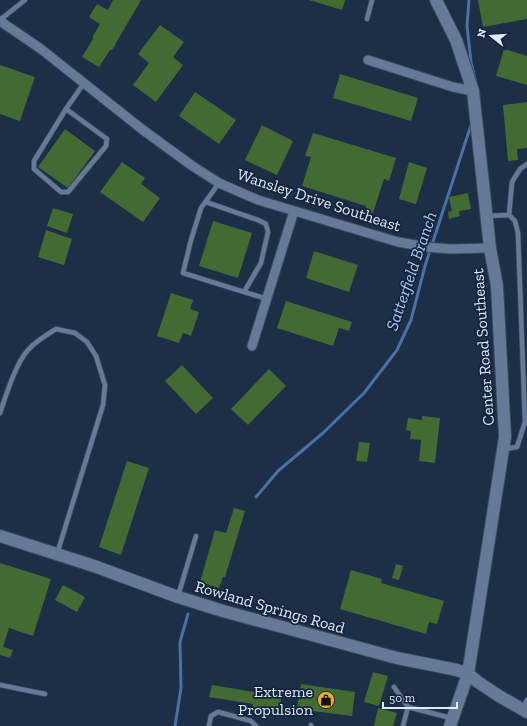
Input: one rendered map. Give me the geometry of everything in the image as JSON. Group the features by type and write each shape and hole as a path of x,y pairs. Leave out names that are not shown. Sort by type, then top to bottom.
{"street":[{"name":"Center Road Southeast","path":"436,0 456,40 473,91 486,216 497,286 506,437 468,674 452,722"},
{"name":"Wansley Drive Southeast","path":"0,20 41,49 143,130 191,165 219,183 258,200 398,242 451,249 490,248"},
{"path":"368,60 473,91"},
{"path":"252,346 294,211"},
{"name":"Rowland Springs Road","path":"0,536 223,611 397,658 457,670 468,674 499,696 526,707"}],"lane":[{"path":"0,20 25,0"},
{"path":"367,19 372,0"},
{"path":"66,110 107,139 106,146 68,192 61,192 34,169 34,161 66,110 84,83"},
{"path":"509,215 512,182 520,169 527,164"},
{"path":"219,183 201,208 183,273 267,299"},
{"path":"206,202 266,224 268,232 261,263 244,292"},
{"path":"486,216 509,215 515,221 518,233 525,422 516,447 504,449"},
{"path":"0,413 20,360 28,350 42,338 56,329 75,333 87,342 96,356 105,385 103,405 56,554"},
{"path":"178,597 196,536"},
{"path":"0,685 46,694"},
{"path":"394,686 408,707 452,722"},
{"path":"403,726 408,707"},
{"path":"209,726 211,716 218,712 251,721 256,726"}],"building":[{"path":"113,0 141,0 112,50 110,50 99,67 82,57 100,24 89,17 97,4 108,10"},
{"path":"309,0 345,0 342,10"},
{"path":"478,0 527,0 527,19 483,27"},
{"path":"160,25 184,42 173,57 183,65 156,102 133,85 149,63 138,54"},
{"path":"504,49 527,56 527,85 496,76"},
{"path":"0,65 35,77 20,121 0,114"},
{"path":"340,74 418,98 411,121 333,98"},
{"path":"195,92 236,120 219,144 179,116"},
{"path":"527,102 527,148 517,149 518,160 508,161 503,105"},
{"path":"262,125 293,141 277,175 245,160"},
{"path":"65,129 95,151 68,188 38,167"},
{"path":"313,133 396,158 389,181 384,179 373,213 365,211 366,206 302,186 311,157 305,156"},
{"path":"122,162 145,178 141,184 160,198 143,222 100,192"},
{"path":"409,162 427,168 416,204 399,199"},
{"path":"468,193 471,209 459,211 460,216 449,219 448,212 452,211 449,197"},
{"path":"53,208 73,214 67,233 47,226"},
{"path":"213,221 252,233 238,278 199,266"},
{"path":"46,230 72,239 64,265 38,257"},
{"path":"314,251 358,265 349,292 306,278"},
{"path":"171,293 193,300 190,309 199,312 191,336 183,333 179,343 157,336"},
{"path":"286,301 352,322 349,331 339,328 333,346 277,328"},
{"path":"182,365 213,398 196,414 165,381"},
{"path":"269,369 286,386 248,425 231,409"},
{"path":"422,416 440,418 435,463 419,461 421,440 410,439 411,431 406,430 408,418 422,420"},
{"path":"359,442 370,443 367,462 356,461"},
{"path":"127,461 149,468 121,555 99,547"},
{"path":"234,508 245,511 225,577 223,577 219,588 200,582 215,530 226,533"},
{"path":"0,563 51,579 33,636 9,628 3,647 13,650 10,658 0,655"},
{"path":"396,564 403,566 399,580 392,578"},
{"path":"351,570 382,579 381,583 444,601 437,624 429,622 426,634 340,609"},
{"path":"63,585 85,597 77,612 55,600"},
{"path":"373,672 388,676 379,706 364,702"},
{"name":"Extreme Propulsion","path":"301,684 355,692 352,716 297,709"},
{"path":"212,685 254,692 255,687 282,692 279,714 252,709 253,704 209,697"},
{"path":"378,708 397,713 393,726 374,726"}],"waterway":[{"name":"Satterfield Branch","path":"469,0 467,26 471,62 476,83"},
{"name":"Satterfield Branch","path":"256,497 278,471 323,433 364,393 397,350 411,320 425,266 472,122"},
{"name":"Satterfield Branch","path":"175,726 181,688 180,642 188,614"}],"place":[{"name":"Extreme Propulsion","path":"326,700"}]}
